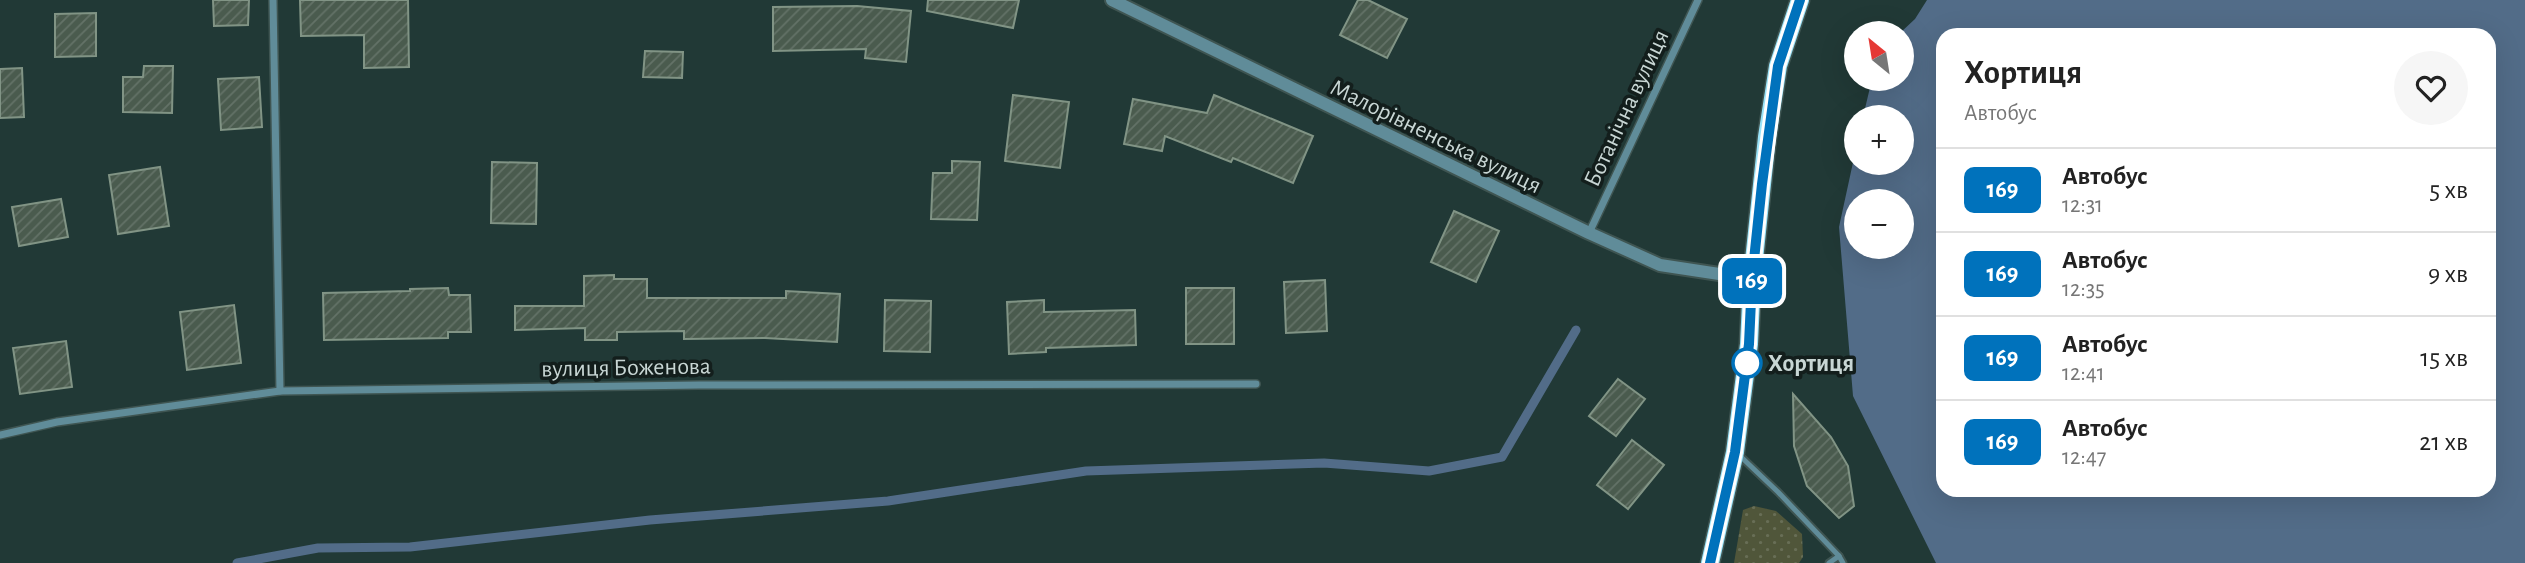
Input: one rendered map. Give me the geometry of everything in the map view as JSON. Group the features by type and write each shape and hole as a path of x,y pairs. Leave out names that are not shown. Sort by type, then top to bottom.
{"main road":[{"path":"1710,563 1735,452 1749,344 1752,279 1767,137 1778,66 1800,0"}],"street":[{"path":"273,0 280,391"},
{"name":"Малорівненська вулиця","path":"1112,0 1589,233 1660,265 1752,279"},
{"name":"Ботанічна вулиця","path":"1589,233 1698,0"},
{"name":"вулиця Боженова","path":"0,435 57,422 280,391 699,385 1256,384"}],"lane":[{"path":"1735,452 1779,492 1843,563"},
{"path":"1829,563 1839,556"}],"green space":[{"path":"1754,506 1776,511 1802,534 1803,557 1799,563 1734,563 1743,510"}],"water":[{"path":"1927,0 2525,0 2525,563 1936,563 1853,396 1839,227 1844,204 1844,259 1914,259 1914,189 1847,189 1850,175 1914,175 1914,105 1866,105 1869,91 1914,91 1913,21"}],"building":[{"path":"213,0 249,0 248,25 214,26"},
{"path":"300,0 408,0 409,67 364,68 364,35 301,36"},
{"path":"928,0 1019,0 1013,28 927,11"},
{"path":"1358,0 1368,0 1407,19 1387,58 1340,35"},
{"path":"857,6 911,11 906,62 865,58 866,49 773,51 773,7"},
{"path":"96,13 96,56 55,57 55,14"},
{"path":"645,51 683,52 682,78 643,77"},
{"path":"144,66 173,66 172,113 123,112 123,77 143,77"},
{"path":"22,68 24,117 0,118 0,69"},
{"path":"259,77 262,127 221,130 218,79"},
{"path":"1013,95 1069,102 1060,168 1005,161"},
{"path":"1214,95 1313,136 1293,183 1233,158 1231,162 1165,136 1162,151 1124,144 1133,99 1207,113"},
{"path":"952,161 980,162 977,220 931,219 933,173 952,173"},
{"path":"492,162 537,163 536,224 491,223"},
{"path":"160,167 169,226 118,234 109,175"},
{"path":"61,199 68,237 19,246 12,207"},
{"path":"1454,211 1499,231 1476,282 1431,262"},
{"path":"614,275 614,279 647,279 647,298 786,298 786,291 840,294 837,342 765,338 684,339 684,331 617,332 617,340 585,340 585,328 515,330 515,306 584,306 584,276"},
{"path":"1325,280 1327,331 1286,333 1284,282"},
{"path":"448,288 449,295 470,295 471,332 448,332 448,338 324,340 323,293"},
{"path":"1186,288 1234,288 1234,344 1186,344"},
{"path":"885,300 931,301 930,352 884,351"},
{"path":"1044,300 1044,312 1135,310 1136,345 1046,348 1046,352 1009,354 1007,302"},
{"path":"234,305 241,363 187,370 180,312"},
{"path":"66,341 72,387 20,394 13,348"},
{"path":"1618,379 1645,399 1616,436 1589,416"},
{"name":"Хортиця","path":"1793,394 1831,437 1848,466 1854,506 1839,518 1807,486 1794,446"},
{"path":"1632,440 1664,465 1628,509 1597,485"}],"waterway":[{"path":"237,563 318,548 410,547 650,520 888,501 1086,471 1324,463 1429,471 1502,457 1576,330"}],"bus line":[{"name":"169","path":"1710,563 1735,452 1749,344 1752,279 1767,137 1778,66 1800,0"}],"place":[{"name":"Хортиця","path":"1747,363"}]}
